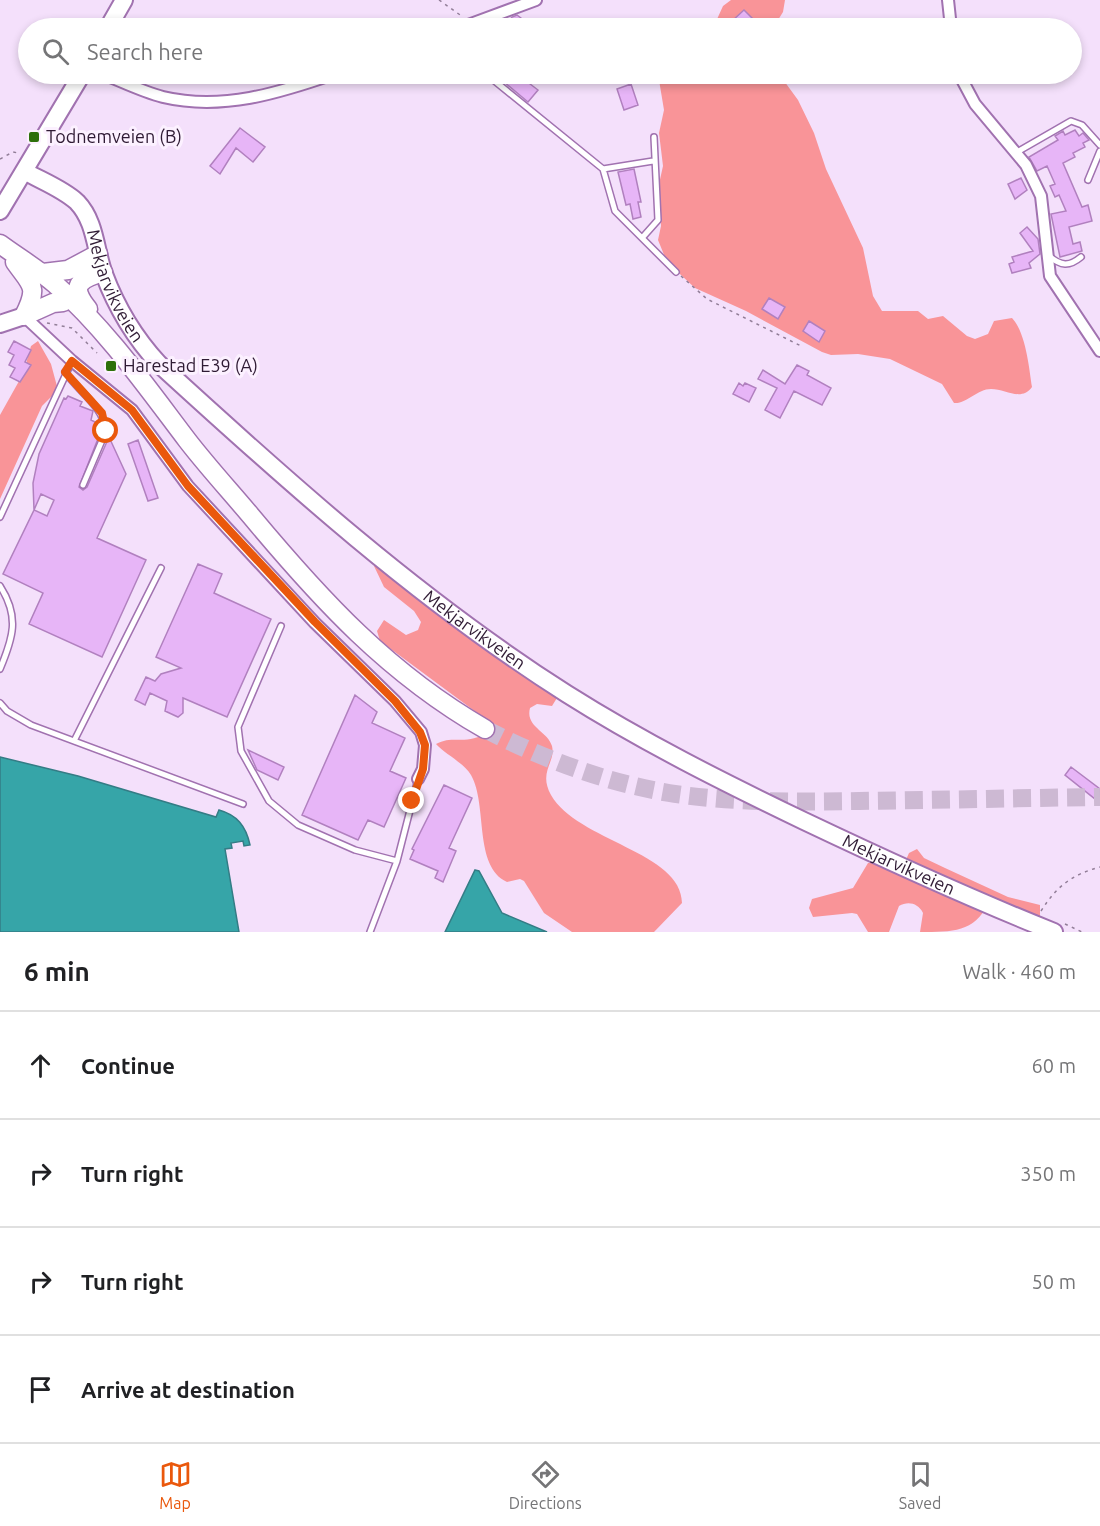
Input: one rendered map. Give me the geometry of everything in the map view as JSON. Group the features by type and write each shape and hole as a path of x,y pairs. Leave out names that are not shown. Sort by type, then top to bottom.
{"highway":[{"path":"5,249 43,273 157,411 188,441"},
{"path":"5,249 93,322 162,405 188,441 290,562 350,628 418,685 452,710 485,729"},
{"path":"5,249 32,284 32,298 24,316"},
{"path":"43,273 101,263"},
{"path":"93,322 77,290 82,280 101,263"},
{"path":"24,316 65,299"}],"main road":[{"path":"114,18 124,0"},
{"path":"0,212 76,84"},
{"name":"Mekjarvikveien","path":"29,165 76,202 87,216 94,232 101,263 130,329 159,364 366,548 487,640 589,708 651,744 745,793 858,847 1035,924 1057,927"},
{"path":"0,324 24,316"}],"street":[{"path":"498,18 536,0"},
{"path":"948,0 950,18"},
{"path":"129,84 163,97 219,102 259,98 303,84"},
{"path":"964,84 975,104 1017,152 1041,196 1050,276 1100,351"},
{"path":"24,316 72,361 132,410 203,502 315,622 395,701 420,732 425,745 418,779"}],"lane":[{"path":"498,84 603,169 615,211 676,272"},
{"path":"1017,152 1071,121 1082,125 1100,145"},
{"path":"642,238 658,220 653,161 654,137"},
{"path":"1088,180 1100,151"},
{"path":"603,169 653,161"},
{"path":"1049,256 1063,265 1073,264 1081,257"},
{"path":"0,517 72,361"},
{"path":"65,372 102,413 105,422 106,431 83,485"},
{"path":"74,741 160,568"},
{"path":"0,586 10,603 14,633 0,669"},
{"path":"280,626 238,727 241,751 269,801 298,825 356,850 397,861"},
{"path":"0,703 7,711 31,724 243,804"},
{"path":"370,932 397,861 418,779"}],"path":[{"path":"439,0 456,18"},
{"path":"0,159 12,152 29,165"},
{"path":"676,272 707,299 803,346"},
{"path":"46,322 72,328 97,353"},
{"path":"1035,924 1054,891 1066,879 1100,867"},
{"path":"1057,927 1082,932"}],"shaded area":[{"path":"731,0 785,0 779,18 718,18 723,6"},
{"path":"660,84 786,84 798,100 814,133 826,169 863,248 873,296 882,311 918,311 928,319 943,316 967,336 975,339 988,334 994,321 1012,318 1024,341 1032,387 1023,394 991,389 981,391 959,403 954,403 942,384 890,359 858,354 831,355 822,352 746,311 695,288 667,262 658,240 661,226 659,184 663,166 659,133 664,110"},
{"path":"38,341 51,364 58,390 42,406 0,499 0,415 23,374 31,346"},
{"path":"377,561 547,673 561,679 560,693 552,706 537,704 530,708 529,714 531,720 552,746 553,752 546,780 547,787 564,811 582,824 647,859 665,871 677,886 682,903 654,932 572,932 544,913 524,881 520,879 507,882 496,874 489,863 485,849 479,802 471,775 464,766 436,744 447,740 471,739 485,734 484,718 380,641 377,631 384,620 406,635 418,630 421,622 414,611 384,587 374,566"},
{"path":"0,757 78,776 216,817 219,810 236,818 246,832 250,845 244,846 243,841 231,843 232,848 225,849 239,932 0,932"},
{"path":"917,849 924,858 1008,897 1040,905 1040,916 1036,919 988,904 976,920 969,925 943,932 920,932 923,913 916,905 909,903 899,906 889,932 868,932 857,914 852,913 813,917 809,908 812,899 853,888 868,863 905,862 909,853"},
{"path":"475,870 479,871 502,913 547,932 445,932"}],"building":[{"path":"744,10 752,18 735,18"},
{"path":"506,84 530,84 538,90 528,102"},
{"path":"631,84 638,105 624,110 617,89"},
{"path":"240,128 265,147 253,162 236,148 220,174 210,166"},
{"path":"1075,130 1079,136 1083,133 1089,140 1083,143 1085,147 1073,153 1075,157 1063,163 1082,207 1088,205 1092,221 1069,227 1073,244 1080,242 1082,251 1060,257 1051,214 1066,211 1059,195 1055,197 1050,186 1055,184 1047,166 1037,171 1029,157 1058,140 1055,136 1063,131 1065,135"},
{"path":"634,169 641,202 638,202 641,217 633,219 630,204 626,205 618,172"},
{"path":"1021,178 1027,190 1015,199 1008,184"},
{"path":"1027,227 1038,239 1040,254 1029,263 1031,268 1012,273 1009,264 1014,262 1012,257 1033,251 1020,233"},
{"path":"769,298 785,307 778,319 762,309"},
{"path":"809,321 825,331 819,342 803,331"},
{"path":"14,341 31,350 25,362 31,365 20,382 10,377 15,368 9,365 14,355 8,352"},
{"path":"797,365 809,371 807,375 831,388 822,405 794,391 780,418 765,410 777,388 758,379 763,370 785,384"},
{"path":"739,383 756,388 749,402 733,394"},
{"path":"68,396 82,402 80,406 93,411 91,420 99,424 101,431 79,487 83,490 87,487 109,437 126,474 97,538 146,560 102,657 29,624 43,593 3,574 34,510 33,483 39,454 64,398","holes":["41,494 54,500 47,516 34,510"]},
{"path":"138,440 158,498 148,501 128,444"},
{"path":"198,564 222,574 214,593 271,619 227,717 183,698 183,713 178,717 165,711 167,701 150,693 145,705 135,700 146,677 155,681 161,674 181,668 156,657"},
{"path":"355,695 377,712 372,723 405,738 390,771 406,778 384,827 368,820 358,840 302,815"},
{"path":"248,750 284,767 278,780 257,770"},
{"path":"1071,767 1100,789 1100,803 1065,775"},
{"path":"444,785 472,798 449,848 456,851 443,882 435,878 438,871 410,859 414,850 412,849"}],"tunnel":[{"path":"485,729 552,760 598,776 621,783 693,796 787,802 1100,797"}],"place":[{"name":"Todnemveien (B)","path":"34,137"},
{"name":"Harestad E39 (A)","path":"111,366"}],"route":[{"path":"106,431 102,413 65,372 72,361 96,378 132,410 188,486 315,622 395,701 420,732 425,745 423,769 412,801"}]}
